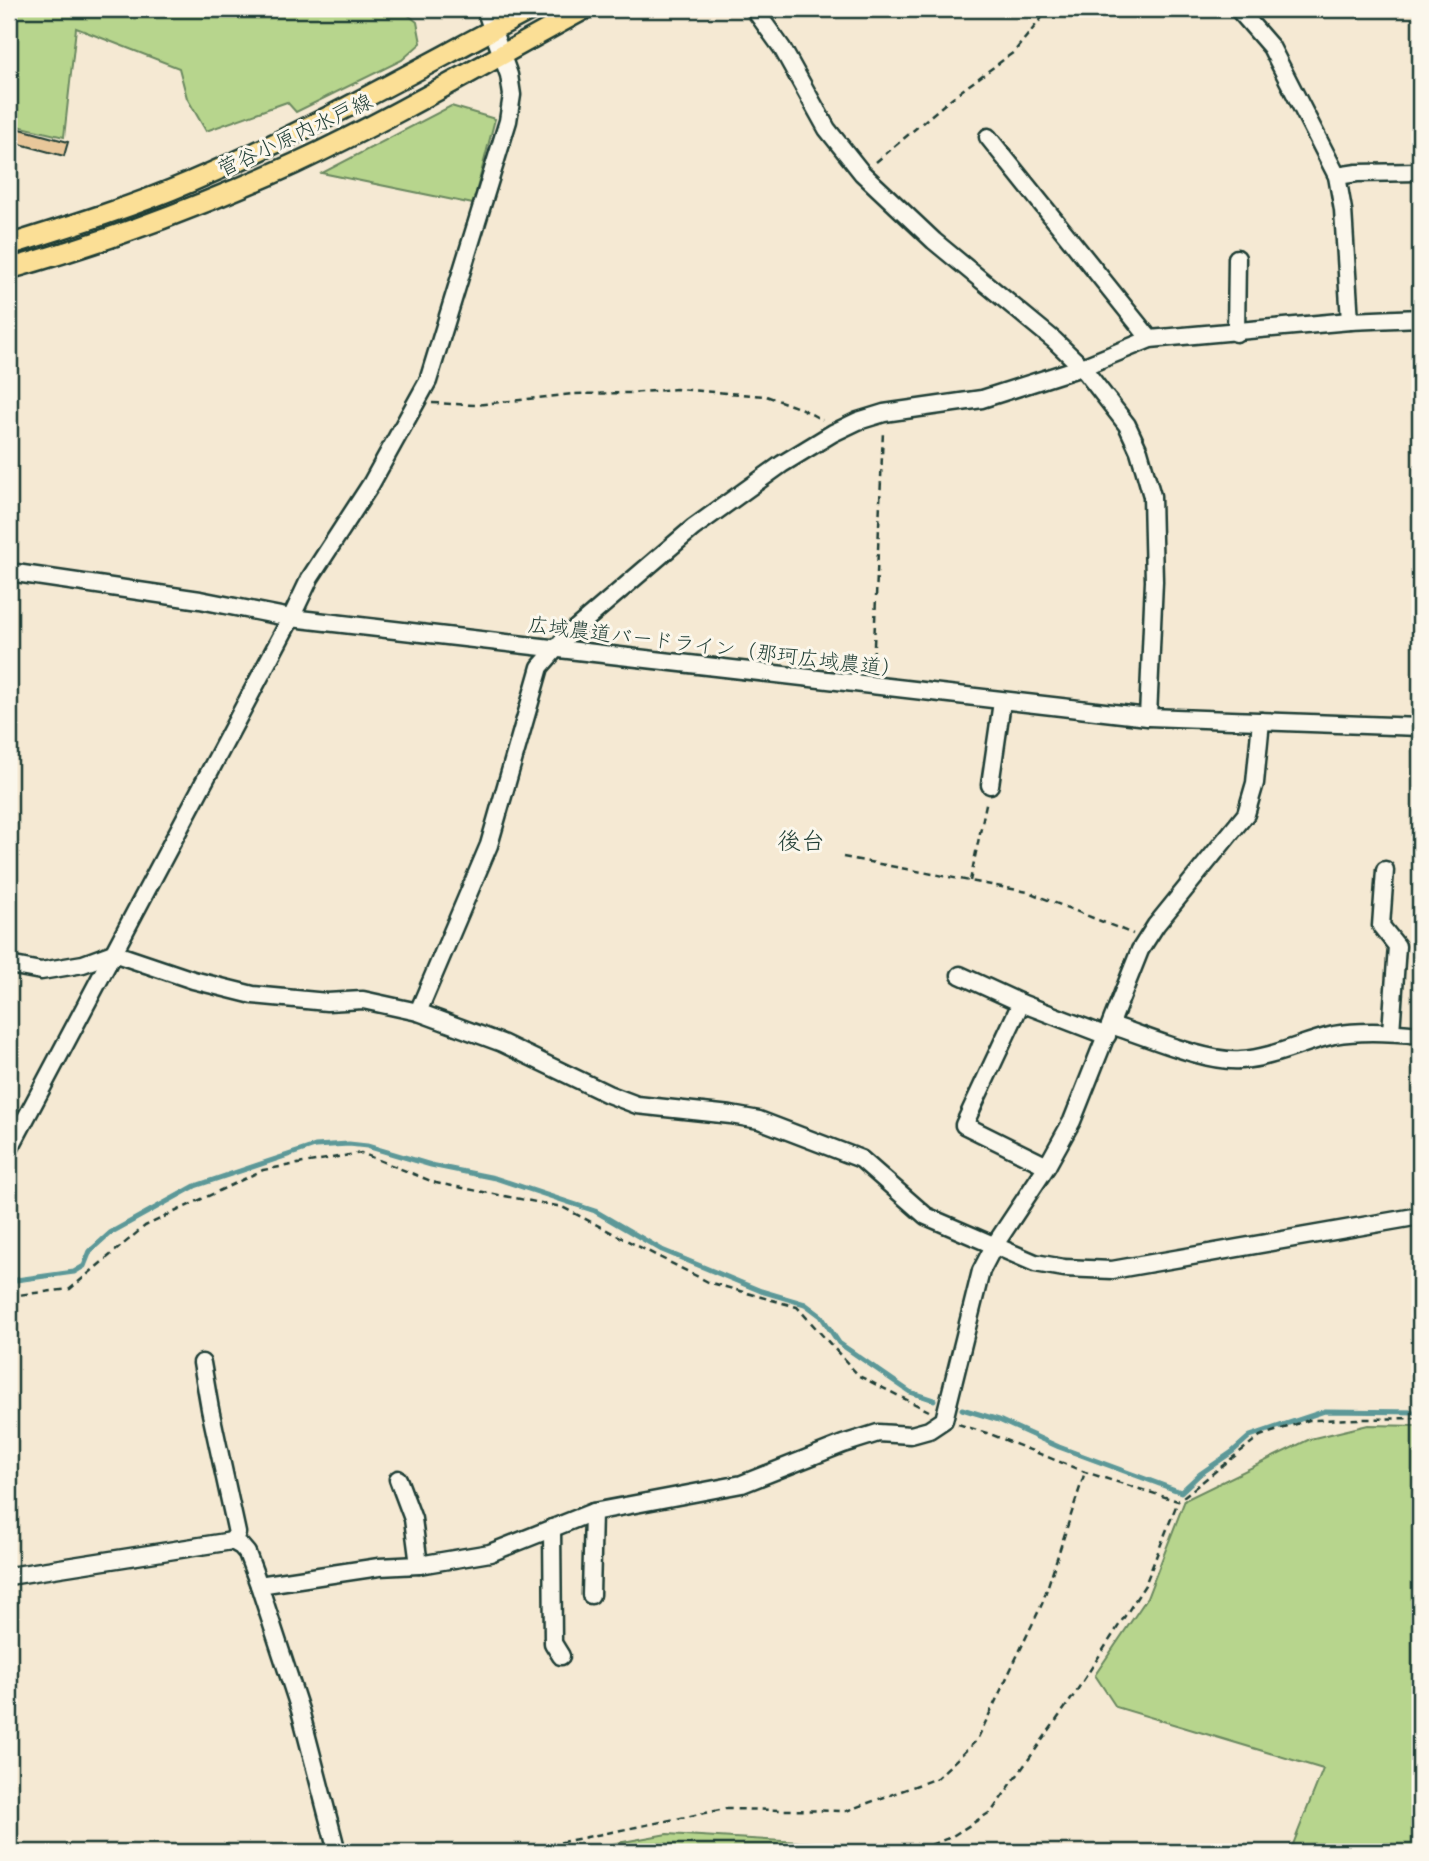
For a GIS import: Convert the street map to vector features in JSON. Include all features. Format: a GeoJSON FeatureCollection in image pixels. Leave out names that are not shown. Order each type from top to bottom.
{"type":"FeatureCollection","features":[{"type":"Feature","properties":{"kind":"main road","name":"菅谷小原内水戸線"},"geometry":{"type":"LineString","coordinates":[[9,245],[188,183],[357,103],[533,9]]}},
{"type":"Feature","properties":{"kind":"main road","name":"菅谷小原内水戸線"},"geometry":{"type":"LineString","coordinates":[[9,269],[64,253],[178,212],[293,164],[392,114],[585,9]]}},
{"type":"Feature","properties":{"kind":"street"},"geometry":{"type":"LineString","coordinates":[[9,1150],[310,578],[371,484],[428,381],[508,121],[512,95],[509,75],[485,9]]}},
{"type":"Feature","properties":{"kind":"street"},"geometry":{"type":"LineString","coordinates":[[754,9],[782,48],[827,129],[862,173],[934,241],[1083,367],[1127,425],[1139,451],[1152,496],[1154,581],[1148,717]]}},
{"type":"Feature","properties":{"kind":"street"},"geometry":{"type":"LineString","coordinates":[[1238,9],[1271,47],[1338,176],[1343,210],[1350,321]]}},
{"type":"Feature","properties":{"kind":"street"},"geometry":{"type":"LineString","coordinates":[[988,137],[1150,339]]}},
{"type":"Feature","properties":{"kind":"street"},"geometry":{"type":"LineString","coordinates":[[1338,176],[1420,172]]}},
{"type":"Feature","properties":{"kind":"street"},"geometry":{"type":"LineString","coordinates":[[1236,333],[1237,258]]}},
{"type":"Feature","properties":{"kind":"street"},"geometry":{"type":"LineString","coordinates":[[418,1012],[489,845],[540,667],[568,635],[693,528],[782,464],[858,421],[884,413],[982,399],[1083,367],[1150,339],[1350,321],[1420,318]]}},
{"type":"Feature","properties":{"kind":"street","name":"広域農道バードライン（那珂広域農道）"},"geometry":{"type":"LineString","coordinates":[[9,572],[200,600],[291,618],[1002,702],[1148,717],[1420,727]]}},
{"type":"Feature","properties":{"kind":"street"},"geometry":{"type":"LineString","coordinates":[[990,785],[1002,702]]}},
{"type":"Feature","properties":{"kind":"street"},"geometry":{"type":"LineString","coordinates":[[259,1585],[379,1567],[419,1565],[490,1553],[593,1512],[741,1484],[878,1433],[911,1435],[929,1430],[942,1418],[981,1271],[1072,1121],[1140,950],[1156,925],[1246,814],[1255,783],[1261,721]]}},
{"type":"Feature","properties":{"kind":"street"},"geometry":{"type":"LineString","coordinates":[[1385,870],[1381,926],[1397,946],[1391,1032]]}},
{"type":"Feature","properties":{"kind":"street"},"geometry":{"type":"LineString","coordinates":[[9,965],[41,971],[83,964],[114,953],[192,980],[253,995],[327,1002],[363,1000],[418,1012],[502,1044],[637,1105],[760,1120],[861,1158],[926,1216],[1035,1263],[1064,1268],[1112,1270],[1420,1216]]}},
{"type":"Feature","properties":{"kind":"street"},"geometry":{"type":"LineString","coordinates":[[960,975],[1021,1003],[1109,1031],[1205,1055],[1240,1060],[1296,1048],[1335,1035],[1391,1032],[1420,1035]]}},
{"type":"Feature","properties":{"kind":"street"},"geometry":{"type":"LineString","coordinates":[[1021,1003],[964,1125],[1047,1166]]}},
{"type":"Feature","properties":{"kind":"street"},"geometry":{"type":"LineString","coordinates":[[202,1363],[237,1532],[232,1541]]}},
{"type":"Feature","properties":{"kind":"street"},"geometry":{"type":"LineString","coordinates":[[398,1479],[413,1519],[419,1565]]}},
{"type":"Feature","properties":{"kind":"street"},"geometry":{"type":"LineString","coordinates":[[591,1595],[593,1512]]}},
{"type":"Feature","properties":{"kind":"street"},"geometry":{"type":"LineString","coordinates":[[552,1528],[553,1643],[561,1656]]}},
{"type":"Feature","properties":{"kind":"street"},"geometry":{"type":"LineString","coordinates":[[9,1576],[232,1541],[241,1546],[247,1553],[259,1585],[300,1710],[337,1852]]}},
{"type":"Feature","properties":{"kind":"path"},"geometry":{"type":"LineString","coordinates":[[862,173],[953,97],[1014,52],[1049,9]]}},
{"type":"Feature","properties":{"kind":"path"},"geometry":{"type":"LineString","coordinates":[[418,400],[436,404],[475,405],[573,394],[676,389],[766,396],[821,419],[833,433]]}},
{"type":"Feature","properties":{"kind":"path"},"geometry":{"type":"LineString","coordinates":[[873,687],[884,413]]}},
{"type":"Feature","properties":{"kind":"path"},"geometry":{"type":"LineString","coordinates":[[971,881],[990,785]]}},
{"type":"Feature","properties":{"kind":"path"},"geometry":{"type":"LineString","coordinates":[[843,857],[1028,892],[1147,939]]}},
{"type":"Feature","properties":{"kind":"path"},"geometry":{"type":"LineString","coordinates":[[9,1296],[70,1289],[145,1226],[263,1171],[361,1153],[436,1183],[562,1207],[708,1282],[797,1307],[859,1376],[942,1418],[1085,1472],[1178,1501]]}},
{"type":"Feature","properties":{"kind":"path"},"geometry":{"type":"LineString","coordinates":[[920,1849],[951,1838],[992,1811],[1072,1698],[1146,1585],[1178,1501],[1260,1436],[1309,1420],[1420,1418]]}},
{"type":"Feature","properties":{"kind":"path"},"geometry":{"type":"LineString","coordinates":[[513,1852],[725,1809],[846,1811],[937,1778],[977,1740],[1042,1604],[1085,1472]]}},
{"type":"Feature","properties":{"kind":"green space"},"geometry":{"type":"Polygon","coordinates":[[[9,9],[401,9],[417,22],[421,43],[402,60],[296,112],[287,102],[206,131],[187,98],[179,68],[76,28],[64,137],[9,124],[9,9]]]}},
{"type":"Feature","properties":{"kind":"green space"},"geometry":{"type":"Polygon","coordinates":[[[451,106],[495,119],[473,204],[322,173],[451,106]]]}},
{"type":"Feature","properties":{"kind":"green space"},"geometry":{"type":"Polygon","coordinates":[[[1368,1425],[1420,1426],[1420,1852],[1290,1852],[1323,1769],[1116,1707],[1095,1675],[1147,1598],[1185,1500],[1310,1439],[1368,1425]]]}},
{"type":"Feature","properties":{"kind":"green space"},"geometry":{"type":"Polygon","coordinates":[[[667,1834],[899,1848],[914,1852],[568,1852],[667,1834]]]}},
{"type":"Feature","properties":{"kind":"building"},"geometry":{"type":"Polygon","coordinates":[[[13,127],[68,142],[64,156],[9,141],[13,127]]]}},
{"type":"Feature","properties":{"kind":"waterway"},"geometry":{"type":"LineString","coordinates":[[9,1281],[74,1272],[84,1266],[90,1251],[110,1233],[195,1186],[315,1146],[367,1146],[431,1165],[495,1178],[595,1211],[662,1250],[761,1291],[805,1304],[821,1316],[839,1343],[910,1392],[934,1400]]}},
{"type":"Feature","properties":{"kind":"waterway"},"geometry":{"type":"LineString","coordinates":[[962,1409],[999,1420],[1059,1447],[1181,1492],[1250,1436],[1325,1411],[1420,1412]]}},
{"type":"Feature","properties":{"kind":"district","name":"後台"},"geometry":{"type":"Point","coordinates":[801,841]}}]}
